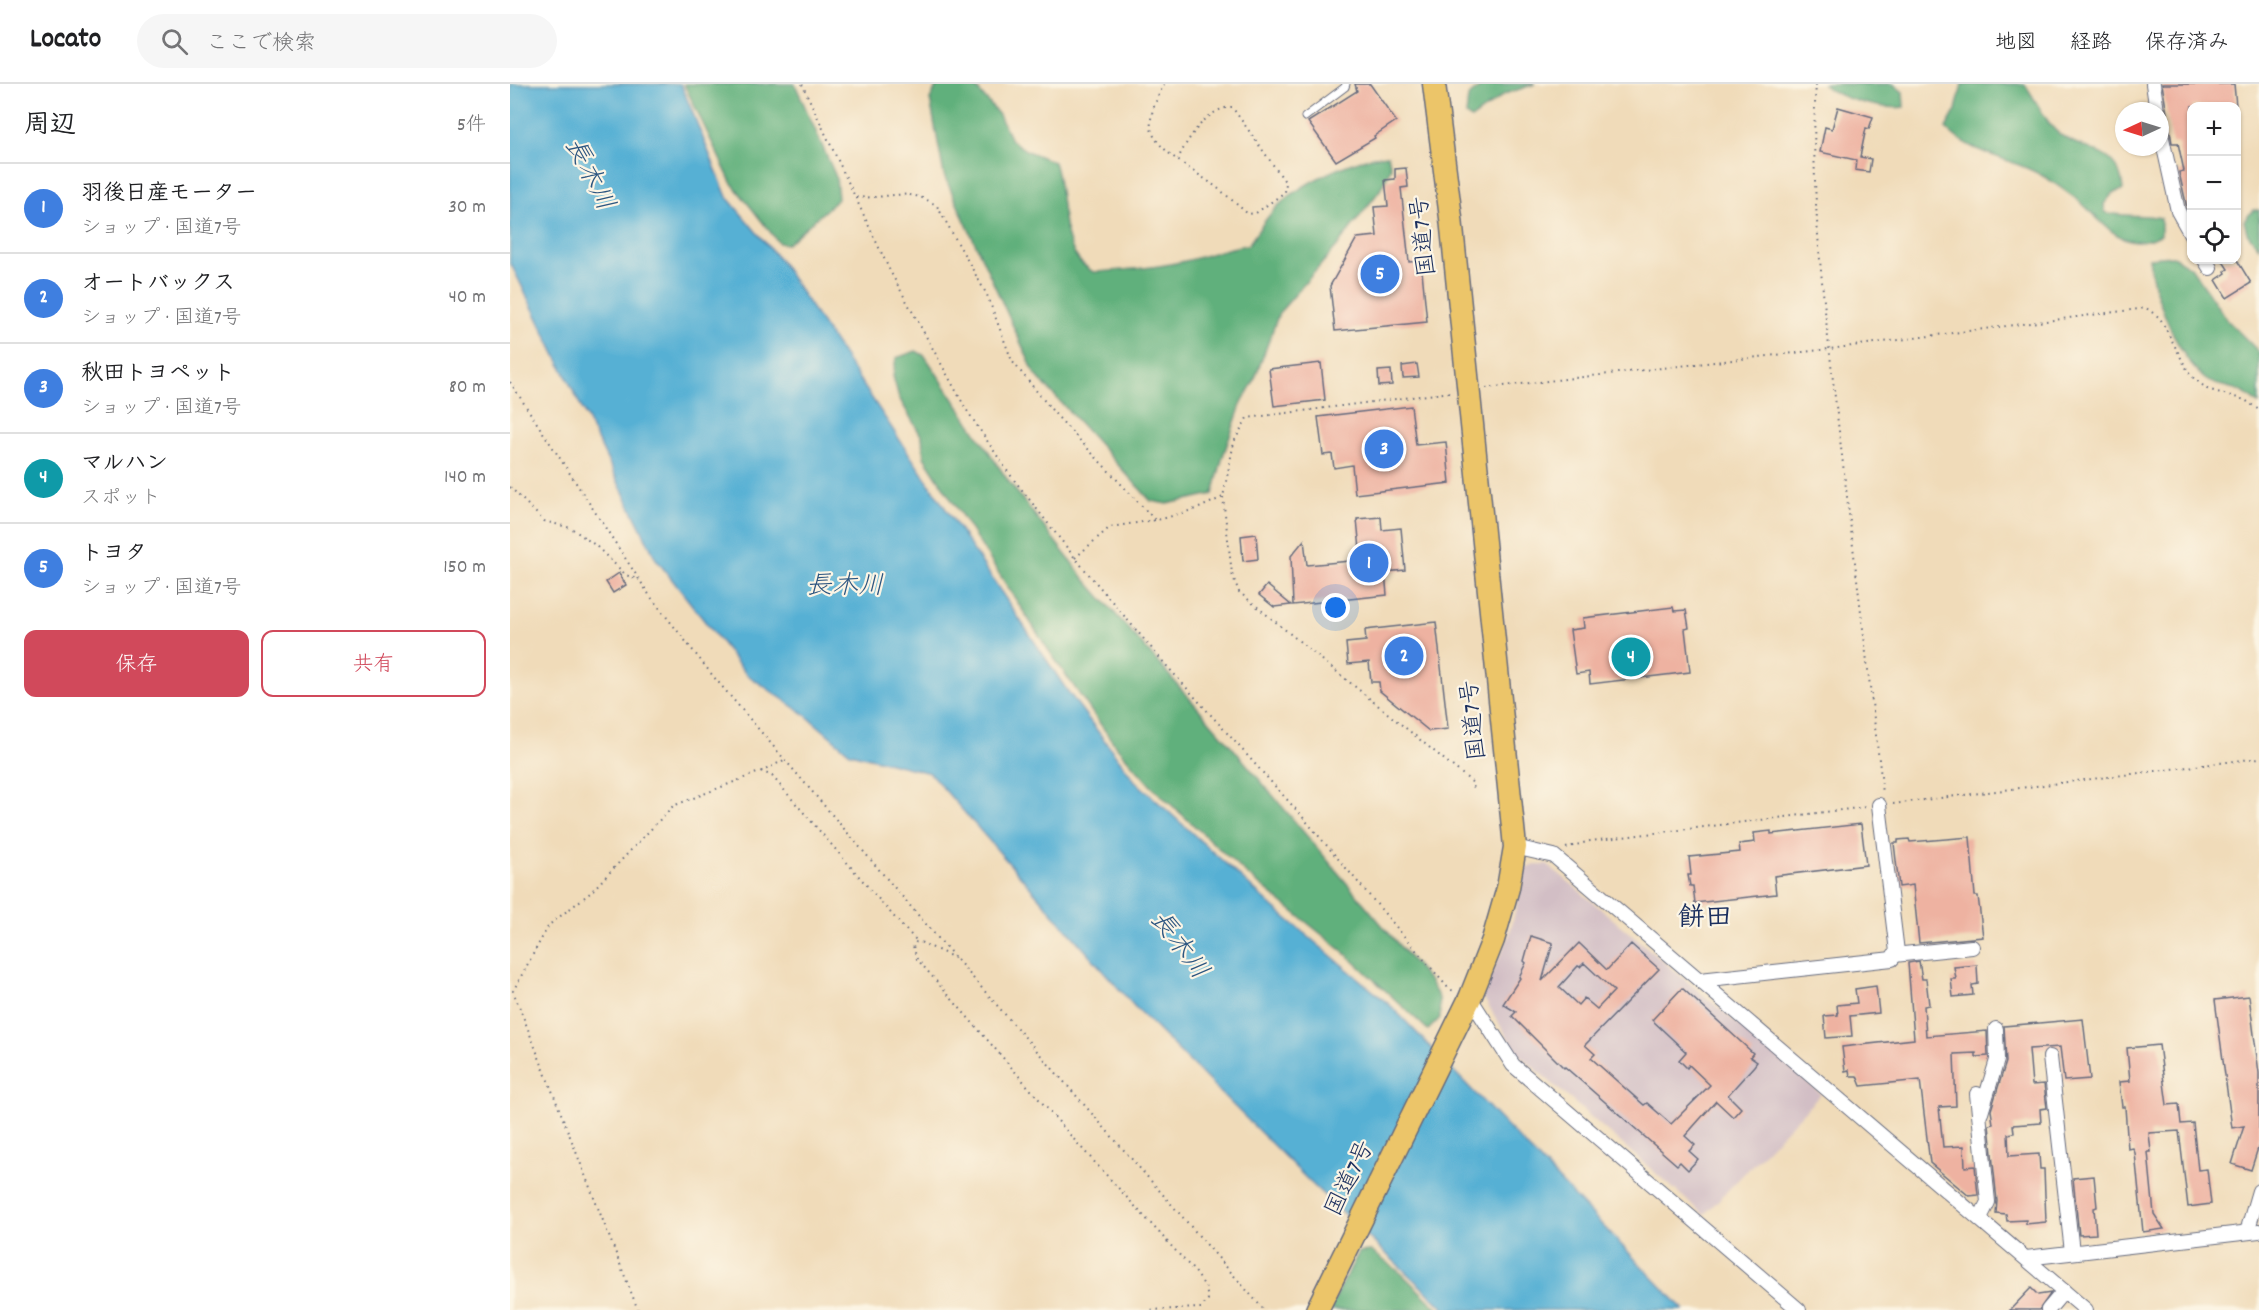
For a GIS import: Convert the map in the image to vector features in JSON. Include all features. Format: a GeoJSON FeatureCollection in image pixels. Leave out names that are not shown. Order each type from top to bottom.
{"type":"FeatureCollection","features":[{"type":"Feature","properties":{"kind":"highway","name":"国道7号"},"geometry":{"type":"LineString","coordinates":[[1317,1310],[1466,1006],[1496,930],[1508,888],[1515,847],[1451,218],[1434,84]]}},
{"type":"Feature","properties":{"kind":"street"},"geometry":{"type":"LineString","coordinates":[[2153,84],[2156,102]]}},
{"type":"Feature","properties":{"kind":"street"},"geometry":{"type":"LineString","coordinates":[[2166,156],[2178,211],[2187,227]]}},
{"type":"Feature","properties":{"kind":"street"},"geometry":{"type":"LineString","coordinates":[[1700,980],[1892,959],[1897,952],[1882,805]]}},
{"type":"Feature","properties":{"kind":"street"},"geometry":{"type":"LineString","coordinates":[[1515,847],[1554,856],[2086,1310]]}},
{"type":"Feature","properties":{"kind":"street"},"geometry":{"type":"LineString","coordinates":[[1894,956],[1972,947]]}},
{"type":"Feature","properties":{"kind":"street"},"geometry":{"type":"LineString","coordinates":[[1466,1006],[1514,1065],[1799,1310]]}},
{"type":"Feature","properties":{"kind":"street"},"geometry":{"type":"LineString","coordinates":[[1979,1118],[1997,1060],[1996,1029]]}},
{"type":"Feature","properties":{"kind":"street"},"geometry":{"type":"LineString","coordinates":[[2050,1057],[2072,1252]]}},
{"type":"Feature","properties":{"kind":"street"},"geometry":{"type":"LineString","coordinates":[[1977,1094],[1988,1202],[1980,1218]]}},
{"type":"Feature","properties":{"kind":"street"},"geometry":{"type":"LineString","coordinates":[[2026,1258],[2253,1231],[2259,1191]]}},
{"type":"Feature","properties":{"kind":"street"},"geometry":{"type":"LineString","coordinates":[[2048,1310],[2064,1291]]}},
{"type":"Feature","properties":{"kind":"lane"},"geometry":{"type":"LineString","coordinates":[[1305,117],[1346,84]]}},
{"type":"Feature","properties":{"kind":"path"},"geometry":{"type":"LineString","coordinates":[[802,84],[890,271],[966,409],[1008,472],[1075,558],[1165,664],[1300,814],[1466,1006]]}},
{"type":"Feature","properties":{"kind":"path"},"geometry":{"type":"LineString","coordinates":[[1164,84],[1153,109],[1151,126],[1154,138],[1178,159],[1215,185],[1248,214],[1256,213],[1285,192],[1286,183],[1232,107],[1224,107],[1203,122],[1178,159]]}},
{"type":"Feature","properties":{"kind":"path"},"geometry":{"type":"LineString","coordinates":[[1816,84],[1813,140],[1816,225],[1882,805]]}},
{"type":"Feature","properties":{"kind":"path"},"geometry":{"type":"LineString","coordinates":[[856,196],[867,198],[911,194],[924,197],[937,206],[987,295],[1012,361],[1056,415],[1155,520]]}},
{"type":"Feature","properties":{"kind":"path"},"geometry":{"type":"LineString","coordinates":[[1474,790],[1473,783],[1239,592],[1232,574],[1223,497],[1234,442],[1247,418],[1829,349],[2146,308],[2160,318],[2190,375],[2207,389],[2245,400],[2259,410]]}},
{"type":"Feature","properties":{"kind":"path"},"geometry":{"type":"LineString","coordinates":[[510,382],[650,596],[713,676],[1264,1310]]}},
{"type":"Feature","properties":{"kind":"path"},"geometry":{"type":"LineString","coordinates":[[510,488],[544,521],[571,528],[594,545],[626,575],[640,581]]}},
{"type":"Feature","properties":{"kind":"path"},"geometry":{"type":"LineString","coordinates":[[1075,558],[1110,527],[1155,520],[1199,508],[1223,497]]}},
{"type":"Feature","properties":{"kind":"path"},"geometry":{"type":"LineString","coordinates":[[1554,856],[1564,849],[1590,841],[2259,758]]}},
{"type":"Feature","properties":{"kind":"path"},"geometry":{"type":"LineString","coordinates":[[638,1310],[511,990],[549,924],[590,893],[674,806],[784,760]]}},
{"type":"Feature","properties":{"kind":"path"},"geometry":{"type":"LineString","coordinates":[[760,771],[772,776],[918,942],[957,959]]}},
{"type":"Feature","properties":{"kind":"path"},"geometry":{"type":"LineString","coordinates":[[918,942],[913,946],[916,959],[1070,1135],[1175,1249],[1206,1288],[1208,1300],[1201,1308],[1148,1310]]}},
{"type":"Feature","properties":{"kind":"shaded area"},"geometry":{"type":"Polygon","coordinates":[[[1534,865],[1547,865],[1558,873],[1821,1094],[1704,1215],[1517,1053],[1482,995],[1509,937],[1526,868],[1534,865]]]}},
{"type":"Feature","properties":{"kind":"green space"},"geometry":{"type":"Polygon","coordinates":[[[684,84],[795,84],[836,177],[838,199],[787,244],[779,243],[731,182],[684,84]]]}},
{"type":"Feature","properties":{"kind":"green space"},"geometry":{"type":"Polygon","coordinates":[[[938,84],[973,84],[999,115],[1011,140],[1027,151],[1054,162],[1068,238],[1079,261],[1093,272],[1162,265],[1248,245],[1273,211],[1296,191],[1342,167],[1388,155],[1391,168],[1380,190],[1338,245],[1279,313],[1254,381],[1242,402],[1223,456],[1213,494],[1167,504],[1151,501],[1035,374],[944,175],[930,99],[938,84]]]}},
{"type":"Feature","properties":{"kind":"green space"},"geometry":{"type":"Polygon","coordinates":[[[1484,84],[1535,84],[1505,94],[1471,119],[1466,115],[1468,97],[1484,84]]]}},
{"type":"Feature","properties":{"kind":"green space"},"geometry":{"type":"Polygon","coordinates":[[[1823,84],[1893,84],[1903,92],[1904,107],[1885,107],[1850,99],[1823,84]]]}},
{"type":"Feature","properties":{"kind":"green space"},"geometry":{"type":"Polygon","coordinates":[[[1962,84],[2022,84],[2026,86],[2054,129],[2075,143],[2106,157],[2114,164],[2120,175],[2123,190],[2113,193],[2104,204],[2105,212],[2161,218],[2161,235],[2142,241],[2123,238],[2109,229],[2079,201],[2046,178],[1979,150],[1956,137],[1946,128],[1956,110],[1962,84]]]}},
{"type":"Feature","properties":{"kind":"green space"},"geometry":{"type":"Polygon","coordinates":[[[2253,210],[2259,210],[2259,247],[2247,233],[2244,221],[2253,210]]]}},
{"type":"Feature","properties":{"kind":"green space"},"geometry":{"type":"Polygon","coordinates":[[[2173,256],[2191,267],[2227,320],[2259,352],[2259,404],[2240,391],[2205,379],[2195,369],[2176,340],[2161,306],[2149,258],[2173,256]]]}},
{"type":"Feature","properties":{"kind":"green space"},"geometry":{"type":"Polygon","coordinates":[[[916,351],[925,356],[1009,482],[1083,577],[1227,741],[1430,982],[1439,998],[1440,1018],[1428,1030],[1345,953],[1250,877],[1152,787],[1115,745],[1047,648],[924,457],[922,437],[899,398],[893,376],[896,358],[916,351]]]}},
{"type":"Feature","properties":{"kind":"green space"},"geometry":{"type":"Polygon","coordinates":[[[1371,1251],[1401,1273],[1439,1310],[1329,1310],[1359,1252],[1371,1251]]]}},
{"type":"Feature","properties":{"kind":"water","name":"長木川"},"geometry":{"type":"Polygon","coordinates":[[[510,84],[681,84],[727,197],[779,259],[1066,689],[1135,781],[1273,907],[1391,1006],[1684,1310],[1446,1310],[1310,1182],[1135,1007],[930,773],[850,753],[803,713],[746,674],[656,559],[510,262],[510,84]]]}},
{"type":"Feature","properties":{"kind":"building"},"geometry":{"type":"Polygon","coordinates":[[[1355,84],[1370,84],[1396,121],[1374,136],[1375,138],[1336,161],[1308,122],[1357,91],[1355,84]]]}},
{"type":"Feature","properties":{"kind":"building"},"geometry":{"type":"Polygon","coordinates":[[[2162,84],[2234,84],[2236,102],[2187,102],[2187,208],[2179,172],[2184,171],[2178,143],[2172,143],[2169,102],[2165,102],[2162,84]]]}},
{"type":"Feature","properties":{"kind":"building"},"geometry":{"type":"Polygon","coordinates":[[[1838,107],[1873,117],[1869,129],[1866,128],[1860,157],[1871,159],[1869,172],[1855,170],[1856,160],[1820,152],[1825,127],[1832,129],[1838,107]]]}},
{"type":"Feature","properties":{"kind":"building"},"geometry":{"type":"Polygon","coordinates":[[[1406,168],[1408,187],[1401,188],[1409,262],[1421,261],[1427,322],[1335,331],[1330,286],[1357,238],[1377,236],[1374,207],[1388,206],[1385,180],[1395,179],[1395,169],[1406,168]]]}},
{"type":"Feature","properties":{"kind":"building"},"geometry":{"type":"Polygon","coordinates":[[[2225,264],[2239,264],[2251,283],[2227,298],[2216,280],[2228,269],[2225,264]]]}},
{"type":"Feature","properties":{"kind":"building"},"geometry":{"type":"Polygon","coordinates":[[[1321,363],[1325,400],[1274,406],[1269,369],[1321,363]]]}},
{"type":"Feature","properties":{"kind":"building"},"geometry":{"type":"Polygon","coordinates":[[[1417,364],[1419,377],[1403,378],[1402,366],[1417,364]]]}},
{"type":"Feature","properties":{"kind":"building"},"geometry":{"type":"Polygon","coordinates":[[[1391,370],[1392,385],[1379,386],[1378,371],[1391,370]]]}},
{"type":"Feature","properties":{"kind":"building"},"geometry":{"type":"Polygon","coordinates":[[[1411,406],[1416,445],[1446,442],[1450,483],[1355,494],[1352,465],[1334,468],[1332,454],[1323,455],[1318,417],[1411,406]]]}},
{"type":"Feature","properties":{"kind":"building"},"geometry":{"type":"Polygon","coordinates":[[[1381,517],[1382,530],[1401,528],[1405,570],[1385,572],[1387,595],[1293,605],[1291,556],[1304,540],[1307,565],[1361,560],[1357,519],[1381,517]]]}},
{"type":"Feature","properties":{"kind":"building"},"geometry":{"type":"Polygon","coordinates":[[[1256,534],[1258,559],[1243,561],[1241,536],[1256,534]]]}},
{"type":"Feature","properties":{"kind":"building"},"geometry":{"type":"Polygon","coordinates":[[[619,573],[626,585],[613,593],[606,582],[619,573]]]}},
{"type":"Feature","properties":{"kind":"building"},"geometry":{"type":"Polygon","coordinates":[[[1267,585],[1291,605],[1274,607],[1259,595],[1267,585]]]}},
{"type":"Feature","properties":{"kind":"building"},"geometry":{"type":"Polygon","coordinates":[[[1673,607],[1674,611],[1686,610],[1689,628],[1685,629],[1690,672],[1590,684],[1589,672],[1576,674],[1570,630],[1584,628],[1583,618],[1673,607]]]}},
{"type":"Feature","properties":{"kind":"building"},"geometry":{"type":"Polygon","coordinates":[[[1436,622],[1448,729],[1429,731],[1380,691],[1379,682],[1371,682],[1369,662],[1348,664],[1346,643],[1366,641],[1365,630],[1436,622]]]}},
{"type":"Feature","properties":{"kind":"building"},"geometry":{"type":"Polygon","coordinates":[[[1861,824],[1866,865],[1774,876],[1776,894],[1695,903],[1693,886],[1690,886],[1688,875],[1691,875],[1689,857],[1740,852],[1739,844],[1755,842],[1754,833],[1771,831],[1771,834],[1861,824]]]}},
{"type":"Feature","properties":{"kind":"building"},"geometry":{"type":"Polygon","coordinates":[[[1970,837],[1975,896],[1978,896],[1983,937],[1919,943],[1913,885],[1899,887],[1894,843],[1898,843],[1898,840],[1909,839],[1910,842],[1970,837]]]}},
{"type":"Feature","properties":{"kind":"building"},"geometry":{"type":"Polygon","coordinates":[[[1531,936],[1553,943],[1542,981],[1579,943],[1607,970],[1631,944],[1659,969],[1585,1045],[1595,1054],[1591,1058],[1644,1105],[1647,1103],[1671,1124],[1710,1085],[1689,1065],[1687,1068],[1679,1060],[1686,1052],[1652,1020],[1682,988],[1753,1053],[1750,1057],[1757,1062],[1728,1095],[1741,1108],[1733,1117],[1716,1101],[1685,1136],[1695,1145],[1689,1151],[1698,1159],[1688,1170],[1680,1162],[1677,1165],[1564,1068],[1512,1016],[1516,1012],[1503,1004],[1520,978],[1526,963],[1524,961],[1531,936]],[[1584,963],[1578,966],[1559,987],[1578,1005],[1584,998],[1597,1009],[1614,991],[1584,963]]]}},
{"type":"Feature","properties":{"kind":"building"},"geometry":{"type":"Polygon","coordinates":[[[1919,961],[1922,979],[1926,979],[1929,1005],[1924,1006],[1926,1036],[1987,1031],[1988,1056],[1976,1057],[1976,1053],[1954,1054],[1956,1106],[1939,1107],[1943,1147],[1964,1146],[1965,1167],[1975,1166],[1978,1195],[1969,1196],[1930,1163],[1920,1080],[1861,1086],[1857,1076],[1850,1076],[1849,1070],[1845,1071],[1842,1047],[1914,1039],[1908,963],[1919,961]]]}},
{"type":"Feature","properties":{"kind":"building"},"geometry":{"type":"Polygon","coordinates":[[[1977,965],[1978,984],[1972,985],[1973,995],[1953,997],[1951,979],[1956,979],[1954,967],[1977,965]]]}},
{"type":"Feature","properties":{"kind":"building"},"geometry":{"type":"Polygon","coordinates":[[[1876,986],[1879,1013],[1850,1016],[1852,1036],[1826,1038],[1824,1016],[1838,1015],[1837,1005],[1857,1003],[1855,989],[1876,986]]]}},
{"type":"Feature","properties":{"kind":"building"},"geometry":{"type":"Polygon","coordinates":[[[2249,996],[2259,1073],[2259,1145],[2251,1170],[2232,1164],[2244,1126],[2232,1128],[2215,1000],[2249,996]]]}},
{"type":"Feature","properties":{"kind":"building"},"geometry":{"type":"Polygon","coordinates":[[[2083,1019],[2090,1079],[2064,1081],[2060,1047],[2029,1049],[2032,1085],[2044,1084],[2047,1108],[2040,1109],[2041,1123],[2013,1125],[2014,1133],[2008,1134],[2009,1156],[2039,1154],[2040,1169],[2044,1169],[2046,1222],[2026,1224],[2026,1220],[2007,1221],[2006,1214],[1996,1213],[1997,1201],[1989,1125],[1993,1124],[1991,1110],[2006,1062],[2004,1026],[2083,1019]]]}},
{"type":"Feature","properties":{"kind":"building"},"geometry":{"type":"Polygon","coordinates":[[[2159,1045],[2167,1105],[2179,1104],[2181,1124],[2193,1123],[2198,1170],[2207,1169],[2211,1204],[2188,1207],[2179,1131],[2149,1133],[2151,1152],[2148,1152],[2154,1214],[2164,1229],[2143,1232],[2135,1153],[2133,1148],[2128,1149],[2125,1107],[2122,1107],[2119,1082],[2130,1081],[2127,1048],[2159,1045]]]}},
{"type":"Feature","properties":{"kind":"building"},"geometry":{"type":"Polygon","coordinates":[[[2094,1176],[2097,1207],[2094,1208],[2096,1234],[2079,1235],[2073,1178],[2094,1176]]]}},
{"type":"Feature","properties":{"kind":"building"},"geometry":{"type":"Polygon","coordinates":[[[2031,1288],[2038,1295],[2051,1293],[2039,1310],[2010,1310],[2031,1288]]]}},
{"type":"Feature","properties":{"kind":"place","name":"トヨタ"},"geometry":{"type":"Point","coordinates":[1380,274]}},
{"type":"Feature","properties":{"kind":"place","name":"秋田トヨペット"},"geometry":{"type":"Point","coordinates":[1384,449]}},
{"type":"Feature","properties":{"kind":"place","name":"羽後日産モーター"},"geometry":{"type":"Point","coordinates":[1369,563]}},
{"type":"Feature","properties":{"kind":"place","name":"オートバックス"},"geometry":{"type":"Point","coordinates":[1404,656]}},
{"type":"Feature","properties":{"kind":"place","name":"マルハン"},"geometry":{"type":"Point","coordinates":[1631,657]}},
{"type":"Feature","properties":{"kind":"district","name":"餅田"},"geometry":{"type":"Point","coordinates":[1705,919]}}]}
